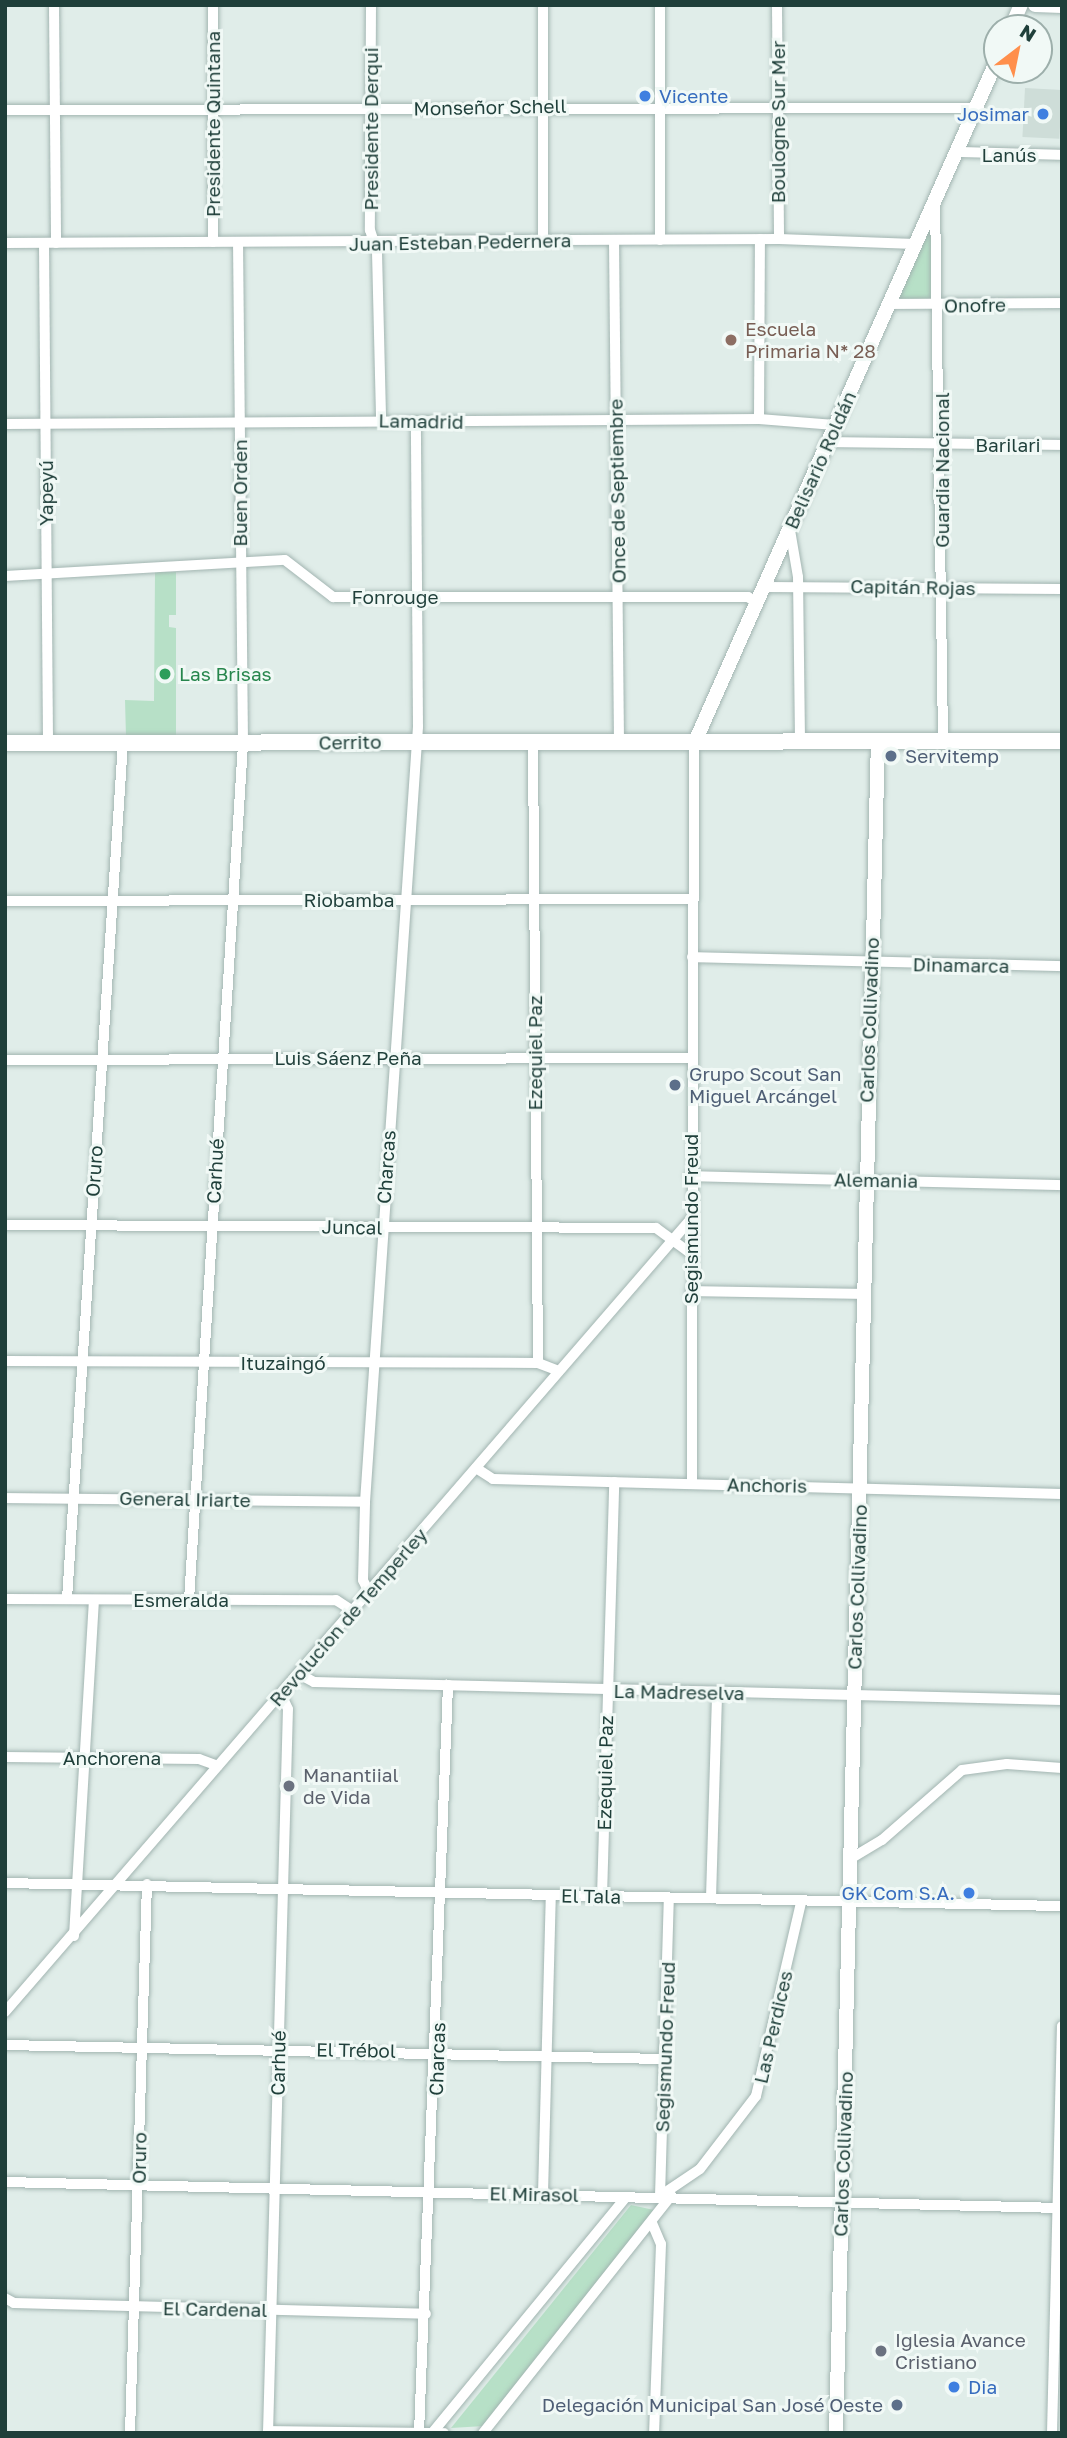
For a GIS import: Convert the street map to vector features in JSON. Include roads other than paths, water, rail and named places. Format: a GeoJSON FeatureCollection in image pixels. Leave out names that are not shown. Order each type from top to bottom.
{"type":"FeatureCollection","features":[{"type":"Feature","properties":{"kind":"main road","name":"Cerrito"},"geometry":{"type":"LineString","coordinates":[[5,743],[417,741],[694,744],[1062,741]]}},
{"type":"Feature","properties":{"kind":"street","name":"Yapeyú"},"geometry":{"type":"LineString","coordinates":[[48,743],[45,423],[55,110],[54,5]]}},
{"type":"Feature","properties":{"kind":"street","name":"Presidente Quintana"},"geometry":{"type":"LineString","coordinates":[[213,5],[213,242]]}},
{"type":"Feature","properties":{"kind":"street","name":"Presidente Derqui"},"geometry":{"type":"LineString","coordinates":[[371,5],[381,420]]}},
{"type":"Feature","properties":{"kind":"street"},"geometry":{"type":"LineString","coordinates":[[543,5],[543,240]]}},
{"type":"Feature","properties":{"kind":"street"},"geometry":{"type":"LineString","coordinates":[[660,5],[660,240]]}},
{"type":"Feature","properties":{"kind":"street","name":"Boulogne Sur Mer"},"geometry":{"type":"LineString","coordinates":[[777,5],[779,239]]}},
{"type":"Feature","properties":{"kind":"street"},"geometry":{"type":"LineString","coordinates":[[1035,5],[1062,6]]}},
{"type":"Feature","properties":{"kind":"street","name":"Belisario Roldán"},"geometry":{"type":"LineString","coordinates":[[694,744],[986,84]]}},
{"type":"Feature","properties":{"kind":"street","name":"Monseñor Schell"},"geometry":{"type":"LineString","coordinates":[[5,110],[778,105],[975,108]]}},
{"type":"Feature","properties":{"kind":"street","name":"Lanús"},"geometry":{"type":"LineString","coordinates":[[957,152],[1062,155]]}},
{"type":"Feature","properties":{"kind":"street","name":"Guardia Nacional"},"geometry":{"type":"LineString","coordinates":[[936,200],[942,306],[943,741]]}},
{"type":"Feature","properties":{"kind":"street"},"geometry":{"type":"LineString","coordinates":[[759,419],[760,239]]}},
{"type":"Feature","properties":{"kind":"street","name":"Juan Esteban Pedernera"},"geometry":{"type":"LineString","coordinates":[[5,243],[375,244],[779,239],[915,244]]}},
{"type":"Feature","properties":{"kind":"street","name":"Once de Septiembre"},"geometry":{"type":"LineString","coordinates":[[614,240],[619,742]]}},
{"type":"Feature","properties":{"kind":"street","name":"Buen Orden"},"geometry":{"type":"LineString","coordinates":[[238,242],[243,743]]}},
{"type":"Feature","properties":{"kind":"street","name":"Onofre"},"geometry":{"type":"LineString","coordinates":[[889,304],[942,306],[1062,303]]}},
{"type":"Feature","properties":{"kind":"street","name":"Lamadrid"},"geometry":{"type":"LineString","coordinates":[[5,424],[759,419],[835,425]]}},
{"type":"Feature","properties":{"kind":"street"},"geometry":{"type":"LineString","coordinates":[[416,422],[417,741]]}},
{"type":"Feature","properties":{"kind":"street","name":"Barilari"},"geometry":{"type":"LineString","coordinates":[[828,442],[1062,445]]}},
{"type":"Feature","properties":{"kind":"street"},"geometry":{"type":"LineString","coordinates":[[790,530],[799,585],[800,742]]}},
{"type":"Feature","properties":{"kind":"street","name":"Fonrouge"},"geometry":{"type":"LineString","coordinates":[[5,576],[293,561],[333,597],[748,597],[757,603]]}},
{"type":"Feature","properties":{"kind":"street","name":"Capitán Rojas"},"geometry":{"type":"LineString","coordinates":[[765,587],[799,585],[1062,589]]}},
{"type":"Feature","properties":{"kind":"street","name":"Charcas"},"geometry":{"type":"LineString","coordinates":[[369,1592],[363,1580],[365,1502],[393,1057],[417,741]]}},
{"type":"Feature","properties":{"kind":"street","name":"Ezequiel Paz"},"geometry":{"type":"LineString","coordinates":[[533,742],[538,1363]]}},
{"type":"Feature","properties":{"kind":"street","name":"Carlos Collivadino"},"geometry":{"type":"LineString","coordinates":[[836,2433],[865,1180],[878,742]]}},
{"type":"Feature","properties":{"kind":"street","name":"Oruro"},"geometry":{"type":"LineString","coordinates":[[67,1599],[123,743]]}},
{"type":"Feature","properties":{"kind":"street","name":"Carhué"},"geometry":{"type":"LineString","coordinates":[[189,1600],[243,743]]}},
{"type":"Feature","properties":{"kind":"street","name":"Segismundo Freud"},"geometry":{"type":"LineString","coordinates":[[692,1484],[690,1176],[694,744]]}},
{"type":"Feature","properties":{"kind":"street","name":"Riobamba"},"geometry":{"type":"LineString","coordinates":[[5,901],[534,898],[692,900]]}},
{"type":"Feature","properties":{"kind":"street","name":"Dinamarca"},"geometry":{"type":"LineString","coordinates":[[692,957],[871,964],[1062,966]]}},
{"type":"Feature","properties":{"kind":"street","name":"Luis Sáenz Peña"},"geometry":{"type":"LineString","coordinates":[[5,1060],[691,1058]]}},
{"type":"Feature","properties":{"kind":"street","name":"Alemania"},"geometry":{"type":"LineString","coordinates":[[690,1176],[1062,1185]]}},
{"type":"Feature","properties":{"kind":"street","name":"Revolucion de Temperley"},"geometry":{"type":"LineString","coordinates":[[5,2012],[74,1936],[690,1220]]}},
{"type":"Feature","properties":{"kind":"street","name":"Juncal"},"geometry":{"type":"LineString","coordinates":[[5,1225],[656,1228],[674,1238],[690,1253]]}},
{"type":"Feature","properties":{"kind":"street"},"geometry":{"type":"LineString","coordinates":[[691,1291],[863,1294]]}},
{"type":"Feature","properties":{"kind":"street","name":"Ituzaingó"},"geometry":{"type":"LineString","coordinates":[[5,1361],[202,1364],[538,1363],[559,1371]]}},
{"type":"Feature","properties":{"kind":"street","name":"Anchoris"},"geometry":{"type":"LineString","coordinates":[[477,1468],[493,1479],[859,1486],[1062,1494]]}},
{"type":"Feature","properties":{"kind":"street","name":"Ezequiel Paz"},"geometry":{"type":"LineString","coordinates":[[602,1896],[614,1482]]}},
{"type":"Feature","properties":{"kind":"street","name":"General Iriarte"},"geometry":{"type":"LineString","coordinates":[[5,1498],[365,1502]]}},
{"type":"Feature","properties":{"kind":"street","name":"Esmeralda"},"geometry":{"type":"LineString","coordinates":[[5,1599],[336,1600],[353,1611]]}},
{"type":"Feature","properties":{"kind":"street"},"geometry":{"type":"LineString","coordinates":[[74,1936],[94,1601]]}},
{"type":"Feature","properties":{"kind":"street","name":"La Madreselva"},"geometry":{"type":"LineString","coordinates":[[299,1674],[314,1682],[1062,1700]]}},
{"type":"Feature","properties":{"kind":"street","name":"Charcas"},"geometry":{"type":"LineString","coordinates":[[419,2433],[433,2192],[448,1685]]}},
{"type":"Feature","properties":{"kind":"street"},"geometry":{"type":"LineString","coordinates":[[711,1898],[717,1692]]}},
{"type":"Feature","properties":{"kind":"street","name":"Carhué"},"geometry":{"type":"LineString","coordinates":[[268,2432],[288,1709],[281,1694]]}},
{"type":"Feature","properties":{"kind":"street","name":"Anchorena"},"geometry":{"type":"LineString","coordinates":[[5,1757],[199,1759],[218,1766]]}},
{"type":"Feature","properties":{"kind":"street"},"geometry":{"type":"LineString","coordinates":[[850,1859],[881,1840],[962,1770],[1007,1764],[1062,1768]]}},
{"type":"Feature","properties":{"kind":"street","name":"El Tala"},"geometry":{"type":"LineString","coordinates":[[5,1882],[282,1886],[551,1896],[1062,1906]]}},
{"type":"Feature","properties":{"kind":"street","name":"Oruro"},"geometry":{"type":"LineString","coordinates":[[131,2433],[147,1884]]}},
{"type":"Feature","properties":{"kind":"street"},"geometry":{"type":"LineString","coordinates":[[543,2194],[551,1896]]}},
{"type":"Feature","properties":{"kind":"street","name":"Segismundo Freud"},"geometry":{"type":"LineString","coordinates":[[666,2196],[664,2059],[669,1898]]}},
{"type":"Feature","properties":{"kind":"street","name":"Las Perdices"},"geometry":{"type":"LineString","coordinates":[[483,2433],[652,2223],[666,2196],[700,2169],[756,2096],[801,1902]]}},
{"type":"Feature","properties":{"kind":"street"},"geometry":{"type":"LineString","coordinates":[[1052,2433],[1062,2026]]}},
{"type":"Feature","properties":{"kind":"street","name":"El Trébol"},"geometry":{"type":"LineString","coordinates":[[5,2045],[142,2044],[664,2059]]}},
{"type":"Feature","properties":{"kind":"street","name":"El Mirasol"},"geometry":{"type":"LineString","coordinates":[[5,2182],[666,2196],[1059,2208]]}},
{"type":"Feature","properties":{"kind":"street"},"geometry":{"type":"LineString","coordinates":[[433,2432],[626,2197]]}},
{"type":"Feature","properties":{"kind":"street"},"geometry":{"type":"LineString","coordinates":[[652,2223],[660,2244],[654,2433]]}},
{"type":"Feature","properties":{"kind":"street","name":"El Cardenal"},"geometry":{"type":"LineString","coordinates":[[5,2298],[136,2307],[426,2314]]}},
{"type":"Feature","properties":{"kind":"street"},"geometry":{"type":"LineString","coordinates":[[268,2432],[444,2433]]}},
{"type":"Feature","properties":{"kind":"place","name":"Vicente"},"geometry":{"type":"Point","coordinates":[645,96]}},
{"type":"Feature","properties":{"kind":"place","name":"Josimar"},"geometry":{"type":"Point","coordinates":[1043,114]}},
{"type":"Feature","properties":{"kind":"place","name":"Escuela Primaria N* 28"},"geometry":{"type":"Point","coordinates":[731,340]}},
{"type":"Feature","properties":{"kind":"place","name":"Las Brisas"},"geometry":{"type":"Point","coordinates":[165,674]}},
{"type":"Feature","properties":{"kind":"place","name":"Servitemp"},"geometry":{"type":"Point","coordinates":[891,756]}},
{"type":"Feature","properties":{"kind":"place","name":"Grupo Scout San Miguel Arcángel"},"geometry":{"type":"Point","coordinates":[675,1085]}},
{"type":"Feature","properties":{"kind":"place","name":"Manantiial de Vida"},"geometry":{"type":"Point","coordinates":[289,1786]}},
{"type":"Feature","properties":{"kind":"place","name":"GK Com S.A."},"geometry":{"type":"Point","coordinates":[969,1893]}},
{"type":"Feature","properties":{"kind":"place","name":"Iglesia Avance Cristiano"},"geometry":{"type":"Point","coordinates":[881,2351]}},
{"type":"Feature","properties":{"kind":"place","name":"Dia"},"geometry":{"type":"Point","coordinates":[954,2387]}},
{"type":"Feature","properties":{"kind":"place","name":"Delegación Municipal San José Oeste"},"geometry":{"type":"Point","coordinates":[897,2405]}}]}
